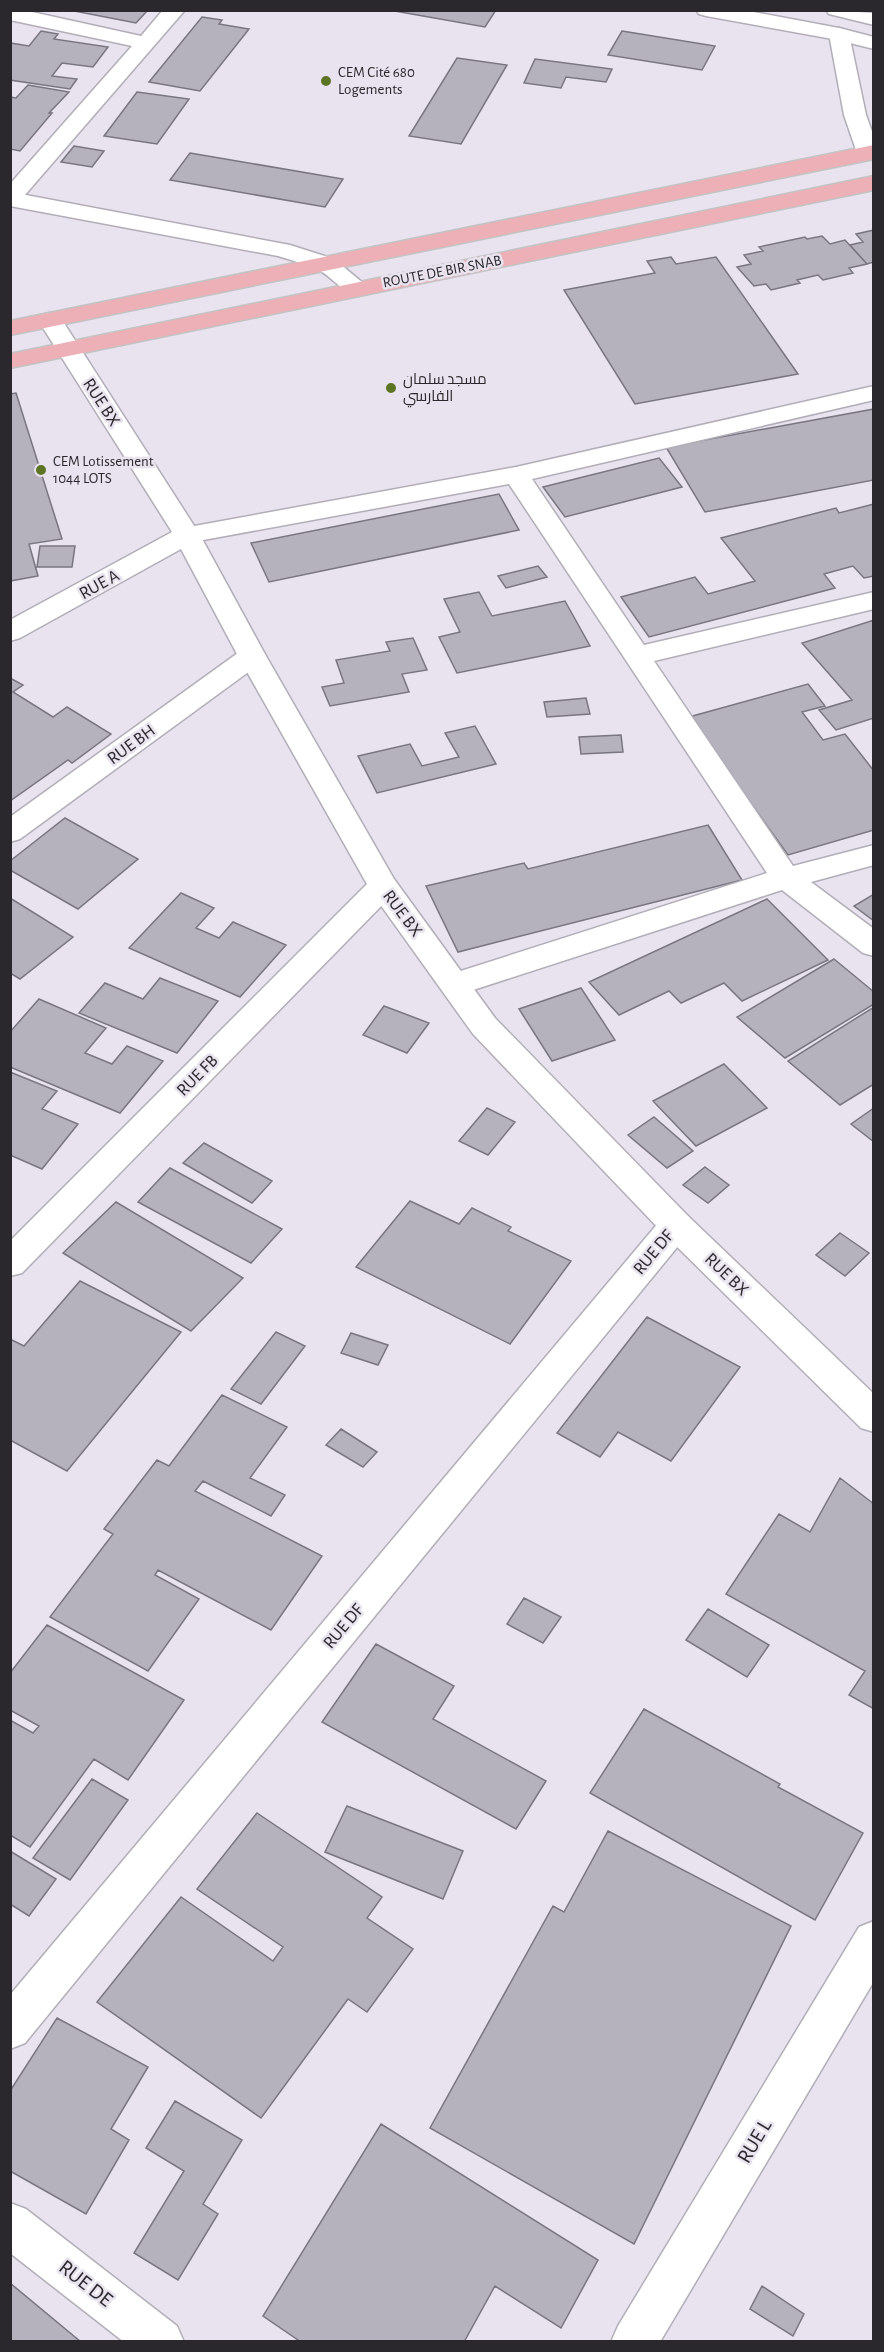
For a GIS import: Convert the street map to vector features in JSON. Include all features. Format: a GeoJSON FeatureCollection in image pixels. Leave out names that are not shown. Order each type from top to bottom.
{"type":"FeatureCollection","features":[{"type":"Feature","properties":{"kind":"main road","name":"ROUTE DE BIR SNAB"},"geometry":{"type":"LineString","coordinates":[[10,328],[872,155]]}},
{"type":"Feature","properties":{"kind":"main road","name":"ROUTE DE BIR SNAB"},"geometry":{"type":"LineString","coordinates":[[10,361],[873,183]]}},
{"type":"Feature","properties":{"kind":"main road"},"geometry":{"type":"LineString","coordinates":[[674,194],[694,220]]}},
{"type":"Feature","properties":{"kind":"street"},"geometry":{"type":"LineString","coordinates":[[10,199],[175,10]]}},
{"type":"Feature","properties":{"kind":"street"},"geometry":{"type":"LineString","coordinates":[[706,10],[839,34],[873,44]]}},
{"type":"Feature","properties":{"kind":"street"},"geometry":{"type":"LineString","coordinates":[[836,10],[873,19]]}},
{"type":"Feature","properties":{"kind":"street"},"geometry":{"type":"LineString","coordinates":[[10,14],[146,43]]}},
{"type":"Feature","properties":{"kind":"street"},"geometry":{"type":"LineString","coordinates":[[839,34],[855,115],[872,155]]}},
{"type":"Feature","properties":{"kind":"street"},"geometry":{"type":"LineString","coordinates":[[10,199],[282,250],[326,264],[357,288]]}},
{"type":"Feature","properties":{"kind":"street","name":"RUE BX"},"geometry":{"type":"LineString","coordinates":[[50,320],[187,535],[252,656],[383,886],[456,984],[484,1026],[676,1225],[873,1417]]}},
{"type":"Feature","properties":{"kind":"street","name":"RUE A"},"geometry":{"type":"LineString","coordinates":[[10,632],[187,535],[516,475],[873,393]]}},
{"type":"Feature","properties":{"kind":"street"},"geometry":{"type":"LineString","coordinates":[[516,475],[786,878],[873,945]]}},
{"type":"Feature","properties":{"kind":"street"},"geometry":{"type":"LineString","coordinates":[[637,656],[873,600]]}},
{"type":"Feature","properties":{"kind":"street","name":"RUE BH"},"geometry":{"type":"LineString","coordinates":[[10,832],[252,656]]}},
{"type":"Feature","properties":{"kind":"street"},"geometry":{"type":"LineString","coordinates":[[456,984],[786,878],[873,855]]}},
{"type":"Feature","properties":{"kind":"street","name":"RUE FB"},"geometry":{"type":"LineString","coordinates":[[10,1263],[383,886]]}},
{"type":"Feature","properties":{"kind":"street","name":"RUE DF"},"geometry":{"type":"LineString","coordinates":[[10,2028],[676,1225]]}},
{"type":"Feature","properties":{"kind":"street","name":"RUE L"},"geometry":{"type":"LineString","coordinates":[[634,2342],[873,1941]]}},
{"type":"Feature","properties":{"kind":"street","name":"RUE DE"},"geometry":{"type":"LineString","coordinates":[[10,2225],[161,2342]]}},
{"type":"Feature","properties":{"kind":"building"},"geometry":{"type":"Polygon","coordinates":[[[69,10],[148,10],[136,23],[69,10]]]}},
{"type":"Feature","properties":{"kind":"building"},"geometry":{"type":"Polygon","coordinates":[[[389,10],[496,10],[485,27],[389,10]]]}},
{"type":"Feature","properties":{"kind":"building"},"geometry":{"type":"Polygon","coordinates":[[[202,17],[222,20],[219,24],[249,29],[200,91],[149,82],[202,17]]]}},
{"type":"Feature","properties":{"kind":"building"},"geometry":{"type":"Polygon","coordinates":[[[41,31],[58,34],[54,39],[108,47],[93,67],[62,63],[52,76],[77,79],[70,89],[10,80],[10,43],[29,46],[41,31]]]}},
{"type":"Feature","properties":{"kind":"building"},"geometry":{"type":"Polygon","coordinates":[[[622,31],[715,46],[702,70],[608,55],[622,31]]]}},
{"type":"Feature","properties":{"kind":"building"},"geometry":{"type":"Polygon","coordinates":[[[457,58],[507,65],[461,144],[409,136],[457,58]]]}},
{"type":"Feature","properties":{"kind":"building"},"geometry":{"type":"Polygon","coordinates":[[[535,59],[612,69],[606,82],[566,77],[561,88],[524,83],[535,59]]]}},
{"type":"Feature","properties":{"kind":"building"},"geometry":{"type":"Polygon","coordinates":[[[28,85],[69,92],[49,113],[52,113],[20,151],[10,149],[10,97],[16,98],[28,85]]]}},
{"type":"Feature","properties":{"kind":"building"},"geometry":{"type":"Polygon","coordinates":[[[137,92],[189,99],[157,144],[104,136],[137,92]]]}},
{"type":"Feature","properties":{"kind":"building"},"geometry":{"type":"Polygon","coordinates":[[[74,146],[104,151],[92,167],[61,162],[74,146]]]}},
{"type":"Feature","properties":{"kind":"building"},"geometry":{"type":"Polygon","coordinates":[[[190,153],[343,179],[325,207],[170,180],[190,153]]]}},
{"type":"Feature","properties":{"kind":"building"},"geometry":{"type":"Polygon","coordinates":[[[874,230],[874,262],[867,264],[850,245],[863,242],[856,234],[874,230]]]}},
{"type":"Feature","properties":{"kind":"building"},"geometry":{"type":"Polygon","coordinates":[[[822,236],[830,244],[845,240],[867,264],[849,268],[853,273],[823,280],[818,275],[797,280],[800,283],[771,290],[766,284],[754,286],[737,267],[751,264],[744,255],[763,251],[759,247],[805,237],[807,239],[822,236]]]}},
{"type":"Feature","properties":{"kind":"building"},"geometry":{"type":"Polygon","coordinates":[[[671,257],[676,264],[716,257],[798,374],[635,404],[564,290],[655,273],[647,261],[671,257]]]}},
{"type":"Feature","properties":{"kind":"building"},"geometry":{"type":"Polygon","coordinates":[[[16,393],[62,539],[29,544],[38,576],[10,581],[10,394],[16,393]]]}},
{"type":"Feature","properties":{"kind":"building"},"geometry":{"type":"Polygon","coordinates":[[[874,409],[874,480],[705,512],[666,447],[874,409]]]}},
{"type":"Feature","properties":{"kind":"building"},"geometry":{"type":"Polygon","coordinates":[[[659,458],[682,487],[565,517],[543,487],[659,458]]]}},
{"type":"Feature","properties":{"kind":"building"},"geometry":{"type":"Polygon","coordinates":[[[499,494],[519,530],[269,582],[251,543],[499,494]]]}},
{"type":"Feature","properties":{"kind":"building"},"geometry":{"type":"Polygon","coordinates":[[[874,504],[874,576],[864,578],[853,566],[824,574],[835,588],[649,637],[621,597],[695,577],[708,594],[755,581],[721,538],[836,508],[839,513],[874,504]]]}},
{"type":"Feature","properties":{"kind":"building"},"geometry":{"type":"Polygon","coordinates":[[[40,546],[75,546],[72,567],[37,567],[40,546]]]}},
{"type":"Feature","properties":{"kind":"building"},"geometry":{"type":"Polygon","coordinates":[[[538,566],[547,577],[506,588],[498,576],[538,566]]]}},
{"type":"Feature","properties":{"kind":"building"},"geometry":{"type":"Polygon","coordinates":[[[479,592],[492,616],[565,601],[590,646],[457,673],[439,637],[460,632],[444,599],[479,592]]]}},
{"type":"Feature","properties":{"kind":"building"},"geometry":{"type":"Polygon","coordinates":[[[874,620],[874,718],[836,730],[819,710],[852,700],[802,643],[874,620]]]}},
{"type":"Feature","properties":{"kind":"building"},"geometry":{"type":"Polygon","coordinates":[[[413,638],[427,670],[402,674],[409,692],[330,706],[322,687],[344,683],[336,660],[390,651],[386,642],[413,638]]]}},
{"type":"Feature","properties":{"kind":"building"},"geometry":{"type":"Polygon","coordinates":[[[10,678],[23,685],[13,692],[53,717],[67,707],[111,734],[72,763],[68,760],[10,801],[10,678]]]}},
{"type":"Feature","properties":{"kind":"building"},"geometry":{"type":"Polygon","coordinates":[[[808,684],[825,706],[802,712],[823,740],[845,734],[874,771],[874,830],[788,855],[689,717],[808,684]]]}},
{"type":"Feature","properties":{"kind":"building"},"geometry":{"type":"Polygon","coordinates":[[[586,698],[590,714],[547,717],[544,702],[586,698]]]}},
{"type":"Feature","properties":{"kind":"building"},"geometry":{"type":"Polygon","coordinates":[[[475,726],[496,764],[377,793],[358,756],[410,744],[422,766],[459,757],[445,733],[475,726]]]}},
{"type":"Feature","properties":{"kind":"building"},"geometry":{"type":"Polygon","coordinates":[[[621,735],[623,752],[581,754],[579,737],[621,735]]]}},
{"type":"Feature","properties":{"kind":"building"},"geometry":{"type":"Polygon","coordinates":[[[65,818],[138,859],[78,909],[10,870],[10,861],[65,818]]]}},
{"type":"Feature","properties":{"kind":"building"},"geometry":{"type":"Polygon","coordinates":[[[708,825],[742,880],[458,952],[426,886],[524,863],[528,869],[708,825]]]}},
{"type":"Feature","properties":{"kind":"building"},"geometry":{"type":"Polygon","coordinates":[[[181,893],[214,908],[196,928],[219,938],[233,922],[286,945],[240,997],[129,948],[181,893]]]}},
{"type":"Feature","properties":{"kind":"building"},"geometry":{"type":"Polygon","coordinates":[[[874,894],[874,921],[854,906],[874,894]]]}},
{"type":"Feature","properties":{"kind":"building"},"geometry":{"type":"Polygon","coordinates":[[[10,898],[73,937],[20,979],[10,973],[10,898]]]}},
{"type":"Feature","properties":{"kind":"building"},"geometry":{"type":"Polygon","coordinates":[[[767,899],[828,960],[742,1001],[724,983],[681,1003],[669,991],[619,1015],[589,982],[767,899]]]}},
{"type":"Feature","properties":{"kind":"building"},"geometry":{"type":"Polygon","coordinates":[[[834,959],[874,992],[874,1004],[785,1058],[737,1017],[834,959]]]}},
{"type":"Feature","properties":{"kind":"building"},"geometry":{"type":"Polygon","coordinates":[[[160,978],[218,1001],[177,1053],[79,1013],[105,983],[143,999],[160,978]]]}},
{"type":"Feature","properties":{"kind":"building"},"geometry":{"type":"Polygon","coordinates":[[[581,988],[615,1040],[552,1061],[519,1009],[581,988]]]}},
{"type":"Feature","properties":{"kind":"building"},"geometry":{"type":"Polygon","coordinates":[[[39,999],[106,1028],[85,1053],[112,1064],[127,1046],[163,1061],[120,1113],[10,1067],[10,1032],[39,999]]]}},
{"type":"Feature","properties":{"kind":"building"},"geometry":{"type":"Polygon","coordinates":[[[384,1006],[429,1023],[407,1053],[363,1035],[384,1006]]]}},
{"type":"Feature","properties":{"kind":"building"},"geometry":{"type":"Polygon","coordinates":[[[874,1007],[874,1084],[840,1105],[788,1061],[874,1007]]]}},
{"type":"Feature","properties":{"kind":"building"},"geometry":{"type":"Polygon","coordinates":[[[724,1064],[767,1108],[696,1146],[653,1101],[724,1064]]]}},
{"type":"Feature","properties":{"kind":"building"},"geometry":{"type":"Polygon","coordinates":[[[10,1072],[57,1091],[42,1109],[78,1124],[42,1169],[10,1155],[10,1072]]]}},
{"type":"Feature","properties":{"kind":"building"},"geometry":{"type":"Polygon","coordinates":[[[487,1108],[515,1122],[488,1155],[459,1141],[487,1108]]]}},
{"type":"Feature","properties":{"kind":"building"},"geometry":{"type":"Polygon","coordinates":[[[874,1108],[874,1142],[851,1124],[874,1108]]]}},
{"type":"Feature","properties":{"kind":"building"},"geometry":{"type":"Polygon","coordinates":[[[654,1117],[693,1151],[667,1168],[628,1135],[654,1117]]]}},
{"type":"Feature","properties":{"kind":"building"},"geometry":{"type":"Polygon","coordinates":[[[204,1143],[272,1181],[252,1203],[183,1163],[204,1143]]]}},
{"type":"Feature","properties":{"kind":"building"},"geometry":{"type":"Polygon","coordinates":[[[705,1167],[729,1185],[708,1203],[683,1185],[705,1167]]]}},
{"type":"Feature","properties":{"kind":"building"},"geometry":{"type":"Polygon","coordinates":[[[170,1168],[282,1229],[251,1263],[138,1202],[170,1168]]]}},
{"type":"Feature","properties":{"kind":"building"},"geometry":{"type":"Polygon","coordinates":[[[410,1201],[459,1224],[472,1208],[511,1227],[508,1231],[571,1261],[510,1344],[356,1267],[410,1201]]]}},
{"type":"Feature","properties":{"kind":"building"},"geometry":{"type":"Polygon","coordinates":[[[116,1202],[243,1278],[191,1331],[63,1253],[116,1202]]]}},
{"type":"Feature","properties":{"kind":"building"},"geometry":{"type":"Polygon","coordinates":[[[840,1233],[869,1253],[845,1276],[816,1255],[840,1233]]]}},
{"type":"Feature","properties":{"kind":"building"},"geometry":{"type":"Polygon","coordinates":[[[80,1281],[181,1332],[67,1471],[10,1440],[10,1339],[24,1346],[80,1281]]]}},
{"type":"Feature","properties":{"kind":"building"},"geometry":{"type":"Polygon","coordinates":[[[647,1317],[740,1367],[671,1461],[618,1432],[600,1457],[557,1433],[647,1317]]]}},
{"type":"Feature","properties":{"kind":"building"},"geometry":{"type":"Polygon","coordinates":[[[276,1332],[305,1346],[261,1404],[231,1389],[276,1332]]]}},
{"type":"Feature","properties":{"kind":"building"},"geometry":{"type":"Polygon","coordinates":[[[351,1333],[388,1345],[378,1365],[341,1353],[351,1333]]]}},
{"type":"Feature","properties":{"kind":"building"},"geometry":{"type":"Polygon","coordinates":[[[222,1395],[287,1427],[250,1478],[285,1495],[271,1516],[203,1481],[195,1491],[322,1556],[271,1630],[158,1570],[155,1575],[199,1599],[148,1671],[50,1617],[113,1534],[104,1529],[157,1460],[169,1466],[222,1395]]]}},
{"type":"Feature","properties":{"kind":"building"},"geometry":{"type":"Polygon","coordinates":[[[341,1429],[377,1452],[363,1467],[326,1445],[341,1429]]]}},
{"type":"Feature","properties":{"kind":"building"},"geometry":{"type":"Polygon","coordinates":[[[840,1478],[874,1504],[874,1709],[849,1695],[865,1671],[726,1594],[779,1514],[810,1532],[840,1478]]]}},
{"type":"Feature","properties":{"kind":"building"},"geometry":{"type":"Polygon","coordinates":[[[524,1598],[561,1617],[543,1643],[507,1624],[524,1598]]]}},
{"type":"Feature","properties":{"kind":"building"},"geometry":{"type":"Polygon","coordinates":[[[708,1609],[769,1645],[747,1677],[686,1640],[708,1609]]]}},
{"type":"Feature","properties":{"kind":"building"},"geometry":{"type":"Polygon","coordinates":[[[47,1625],[184,1700],[128,1780],[94,1759],[30,1847],[10,1835],[10,1720],[33,1733],[39,1726],[10,1710],[10,1673],[47,1625]]]}},
{"type":"Feature","properties":{"kind":"building"},"geometry":{"type":"Polygon","coordinates":[[[376,1644],[454,1686],[433,1719],[546,1781],[516,1829],[322,1722],[376,1644]]]}},
{"type":"Feature","properties":{"kind":"building"},"geometry":{"type":"Polygon","coordinates":[[[644,1709],[780,1784],[778,1787],[863,1833],[815,1920],[590,1793],[644,1709]]]}},
{"type":"Feature","properties":{"kind":"building"},"geometry":{"type":"Polygon","coordinates":[[[92,1779],[128,1800],[70,1880],[33,1858],[92,1779]]]}},
{"type":"Feature","properties":{"kind":"building"},"geometry":{"type":"Polygon","coordinates":[[[347,1806],[463,1851],[443,1899],[325,1852],[347,1806]]]}},
{"type":"Feature","properties":{"kind":"building"},"geometry":{"type":"Polygon","coordinates":[[[257,1813],[382,1897],[367,1918],[413,1949],[367,2012],[348,1999],[261,2118],[97,2002],[181,1897],[273,1961],[283,1947],[197,1889],[257,1813]]]}},
{"type":"Feature","properties":{"kind":"building"},"geometry":{"type":"Polygon","coordinates":[[[608,1831],[791,1926],[634,2244],[430,2128],[553,1906],[564,1912],[608,1831]]]}},
{"type":"Feature","properties":{"kind":"building"},"geometry":{"type":"Polygon","coordinates":[[[10,1851],[56,1879],[29,1916],[10,1904],[10,1851]]]}},
{"type":"Feature","properties":{"kind":"building"},"geometry":{"type":"Polygon","coordinates":[[[57,2018],[148,2067],[111,2129],[129,2140],[86,2214],[10,2171],[10,2091],[57,2018]]]}},
{"type":"Feature","properties":{"kind":"building"},"geometry":{"type":"Polygon","coordinates":[[[175,2101],[242,2140],[203,2204],[218,2214],[178,2280],[134,2253],[184,2171],[146,2148],[175,2101]]]}},
{"type":"Feature","properties":{"kind":"building"},"geometry":{"type":"Polygon","coordinates":[[[381,2124],[598,2260],[561,2328],[495,2286],[464,2342],[301,2342],[263,2316],[381,2124]]]}},
{"type":"Feature","properties":{"kind":"building"},"geometry":{"type":"Polygon","coordinates":[[[10,2283],[81,2342],[10,2342],[10,2283]]]}},
{"type":"Feature","properties":{"kind":"building"},"geometry":{"type":"Polygon","coordinates":[[[762,2286],[804,2314],[793,2336],[750,2309],[762,2286]]]}},
{"type":"Feature","properties":{"kind":"place","name":"CEM Cité 680 Logements"},"geometry":{"type":"Point","coordinates":[326,81]}},
{"type":"Feature","properties":{"kind":"place","name":"مسجد سلمان الفارسي"},"geometry":{"type":"Point","coordinates":[391,388]}},
{"type":"Feature","properties":{"kind":"place","name":"CEM Lotissement 1044 LOTS"},"geometry":{"type":"Point","coordinates":[41,470]}}]}
